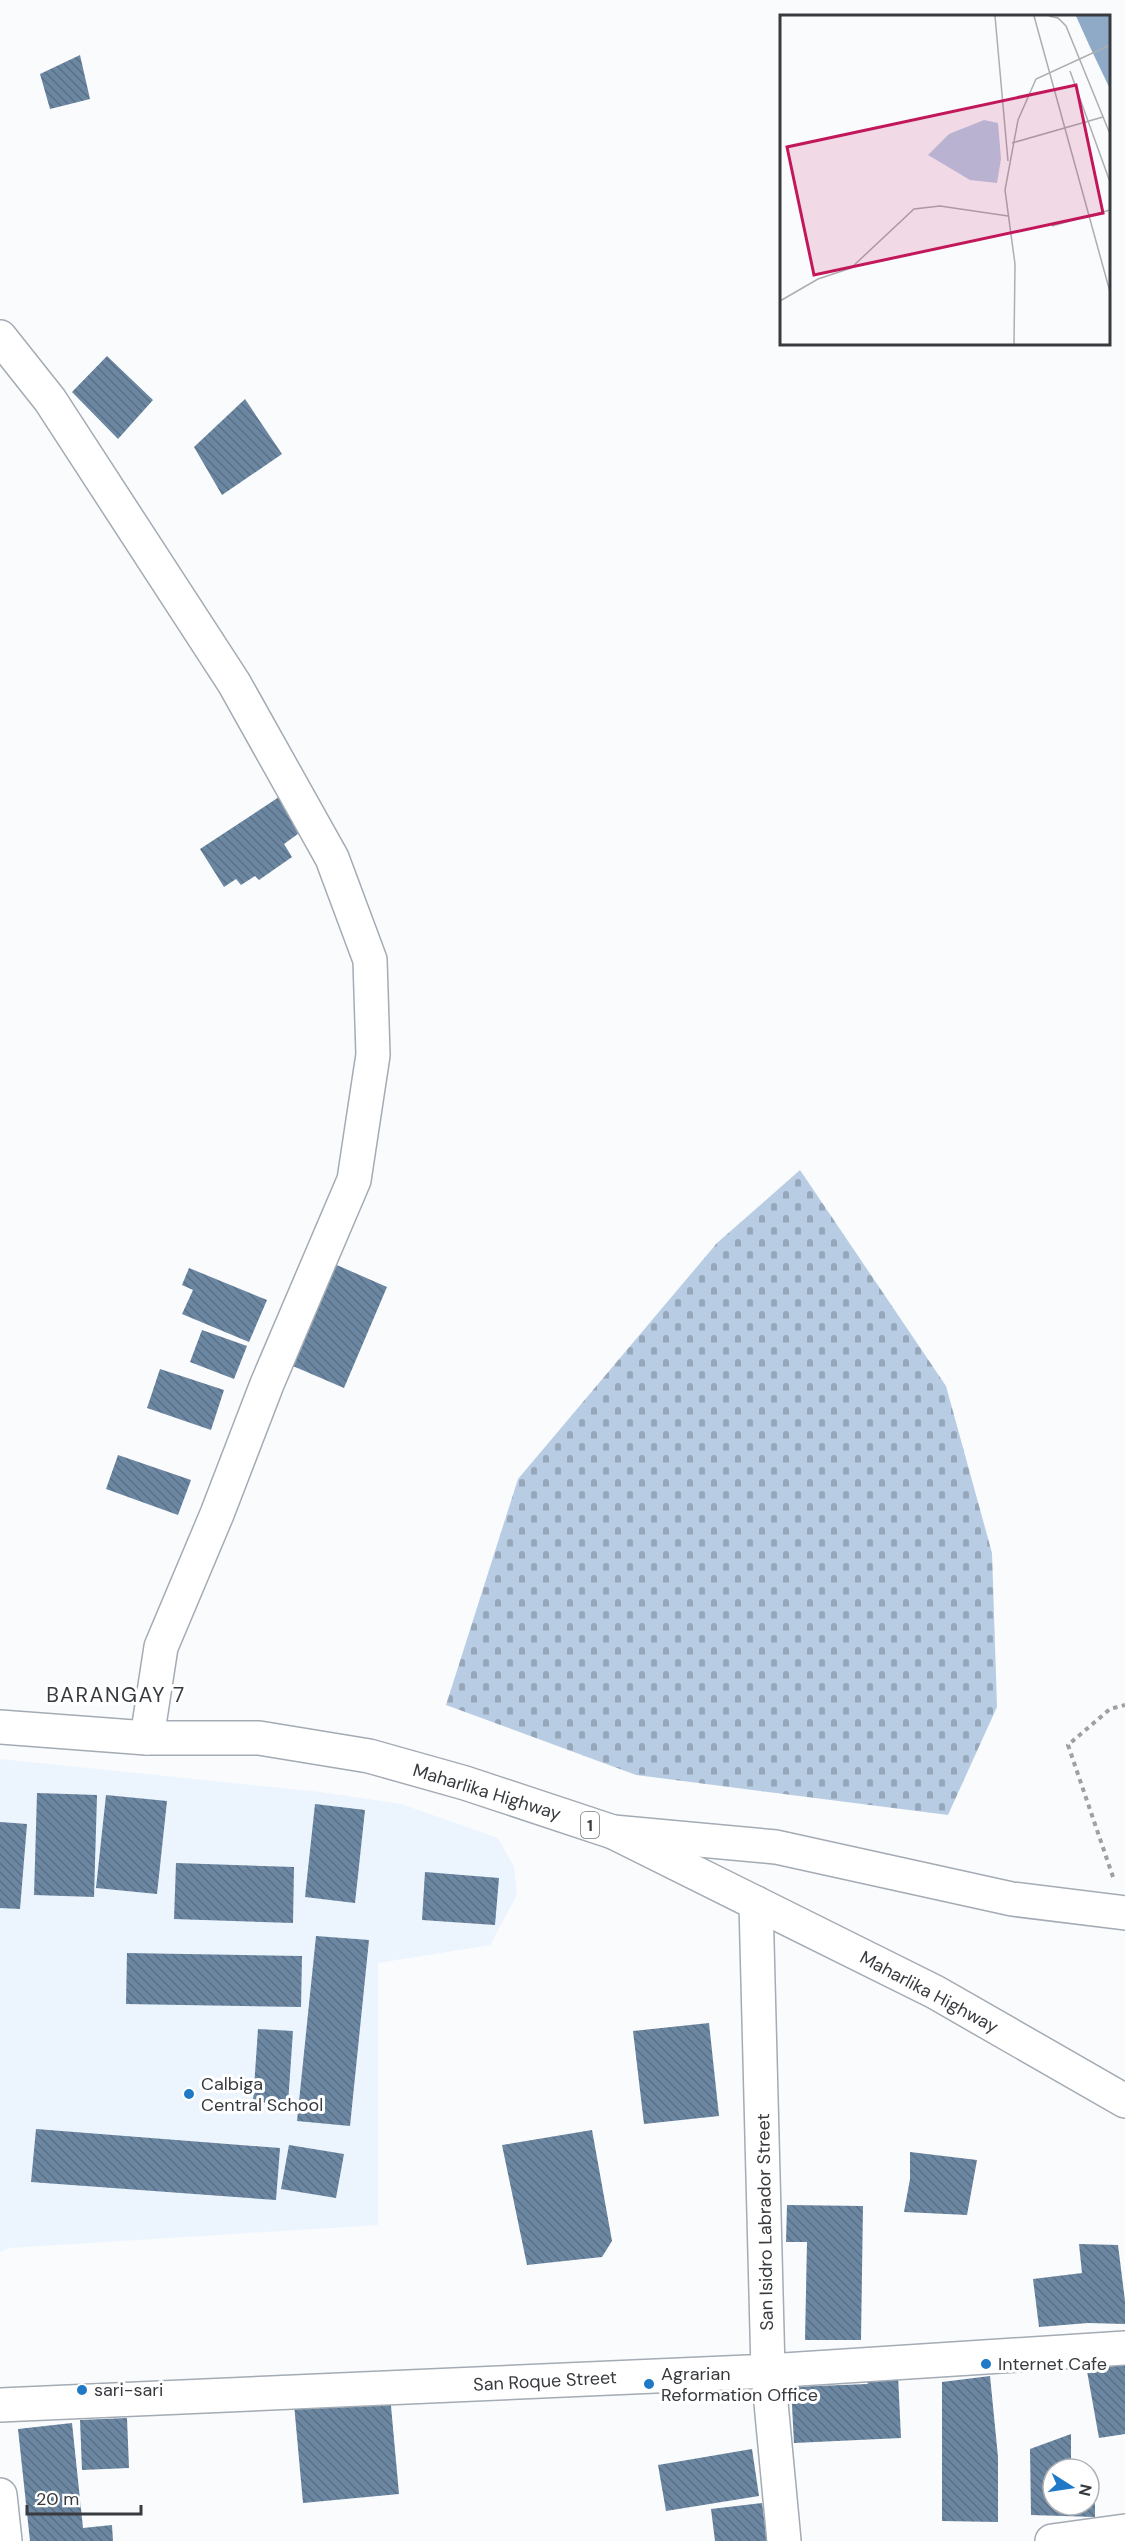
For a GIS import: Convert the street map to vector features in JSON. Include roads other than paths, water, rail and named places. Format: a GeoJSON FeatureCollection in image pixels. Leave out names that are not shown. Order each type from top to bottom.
{"type":"FeatureCollection","features":[{"type":"Feature","properties":{"kind":"main road"},"geometry":{"type":"LineString","coordinates":[[0,337],[50,399],[234,683],[332,858],[370,960],[373,1055],[354,1180],[267,1384],[217,1514],[161,1647],[147,1738]]}},
{"type":"Feature","properties":{"kind":"main road","name":"Maharlika Highway"},"geometry":{"type":"LineString","coordinates":[[0,1727],[147,1738],[259,1737],[369,1756],[465,1783],[613,1832],[935,1992],[1125,2101]]}},
{"type":"Feature","properties":{"kind":"main road"},"geometry":{"type":"LineString","coordinates":[[613,1832],[776,1847],[1012,1899],[1120,1898]]}},
{"type":"Feature","properties":{"kind":"main road","name":"San Isidro Labrador Street"},"geometry":{"type":"LineString","coordinates":[[756,1903],[768,2371],[784,2541]]}},
{"type":"Feature","properties":{"kind":"main road","name":"San Roque Street"},"geometry":{"type":"LineString","coordinates":[[0,2405],[768,2371],[1125,2349]]}},
{"type":"Feature","properties":{"kind":"main road"},"geometry":{"type":"LineString","coordinates":[[0,2495],[5,2541]]}},
{"type":"Feature","properties":{"kind":"main road"},"geometry":{"type":"LineString","coordinates":[[1052,2541],[1125,2531]]}},
{"type":"Feature","properties":{"kind":"place","name":"Calbiga Central School"},"geometry":{"type":"Point","coordinates":[189,2094]}},
{"type":"Feature","properties":{"kind":"place","name":"Internet Cafe"},"geometry":{"type":"Point","coordinates":[986,2364]}},
{"type":"Feature","properties":{"kind":"place","name":"Agrarian Reformation Office"},"geometry":{"type":"Point","coordinates":[649,2384]}},
{"type":"Feature","properties":{"kind":"place","name":"sari-sari"},"geometry":{"type":"Point","coordinates":[82,2390]}},
{"type":"Feature","properties":{"kind":"district","name":"BARANGAY 7"},"geometry":{"type":"Point","coordinates":[116,1695]}}]}
